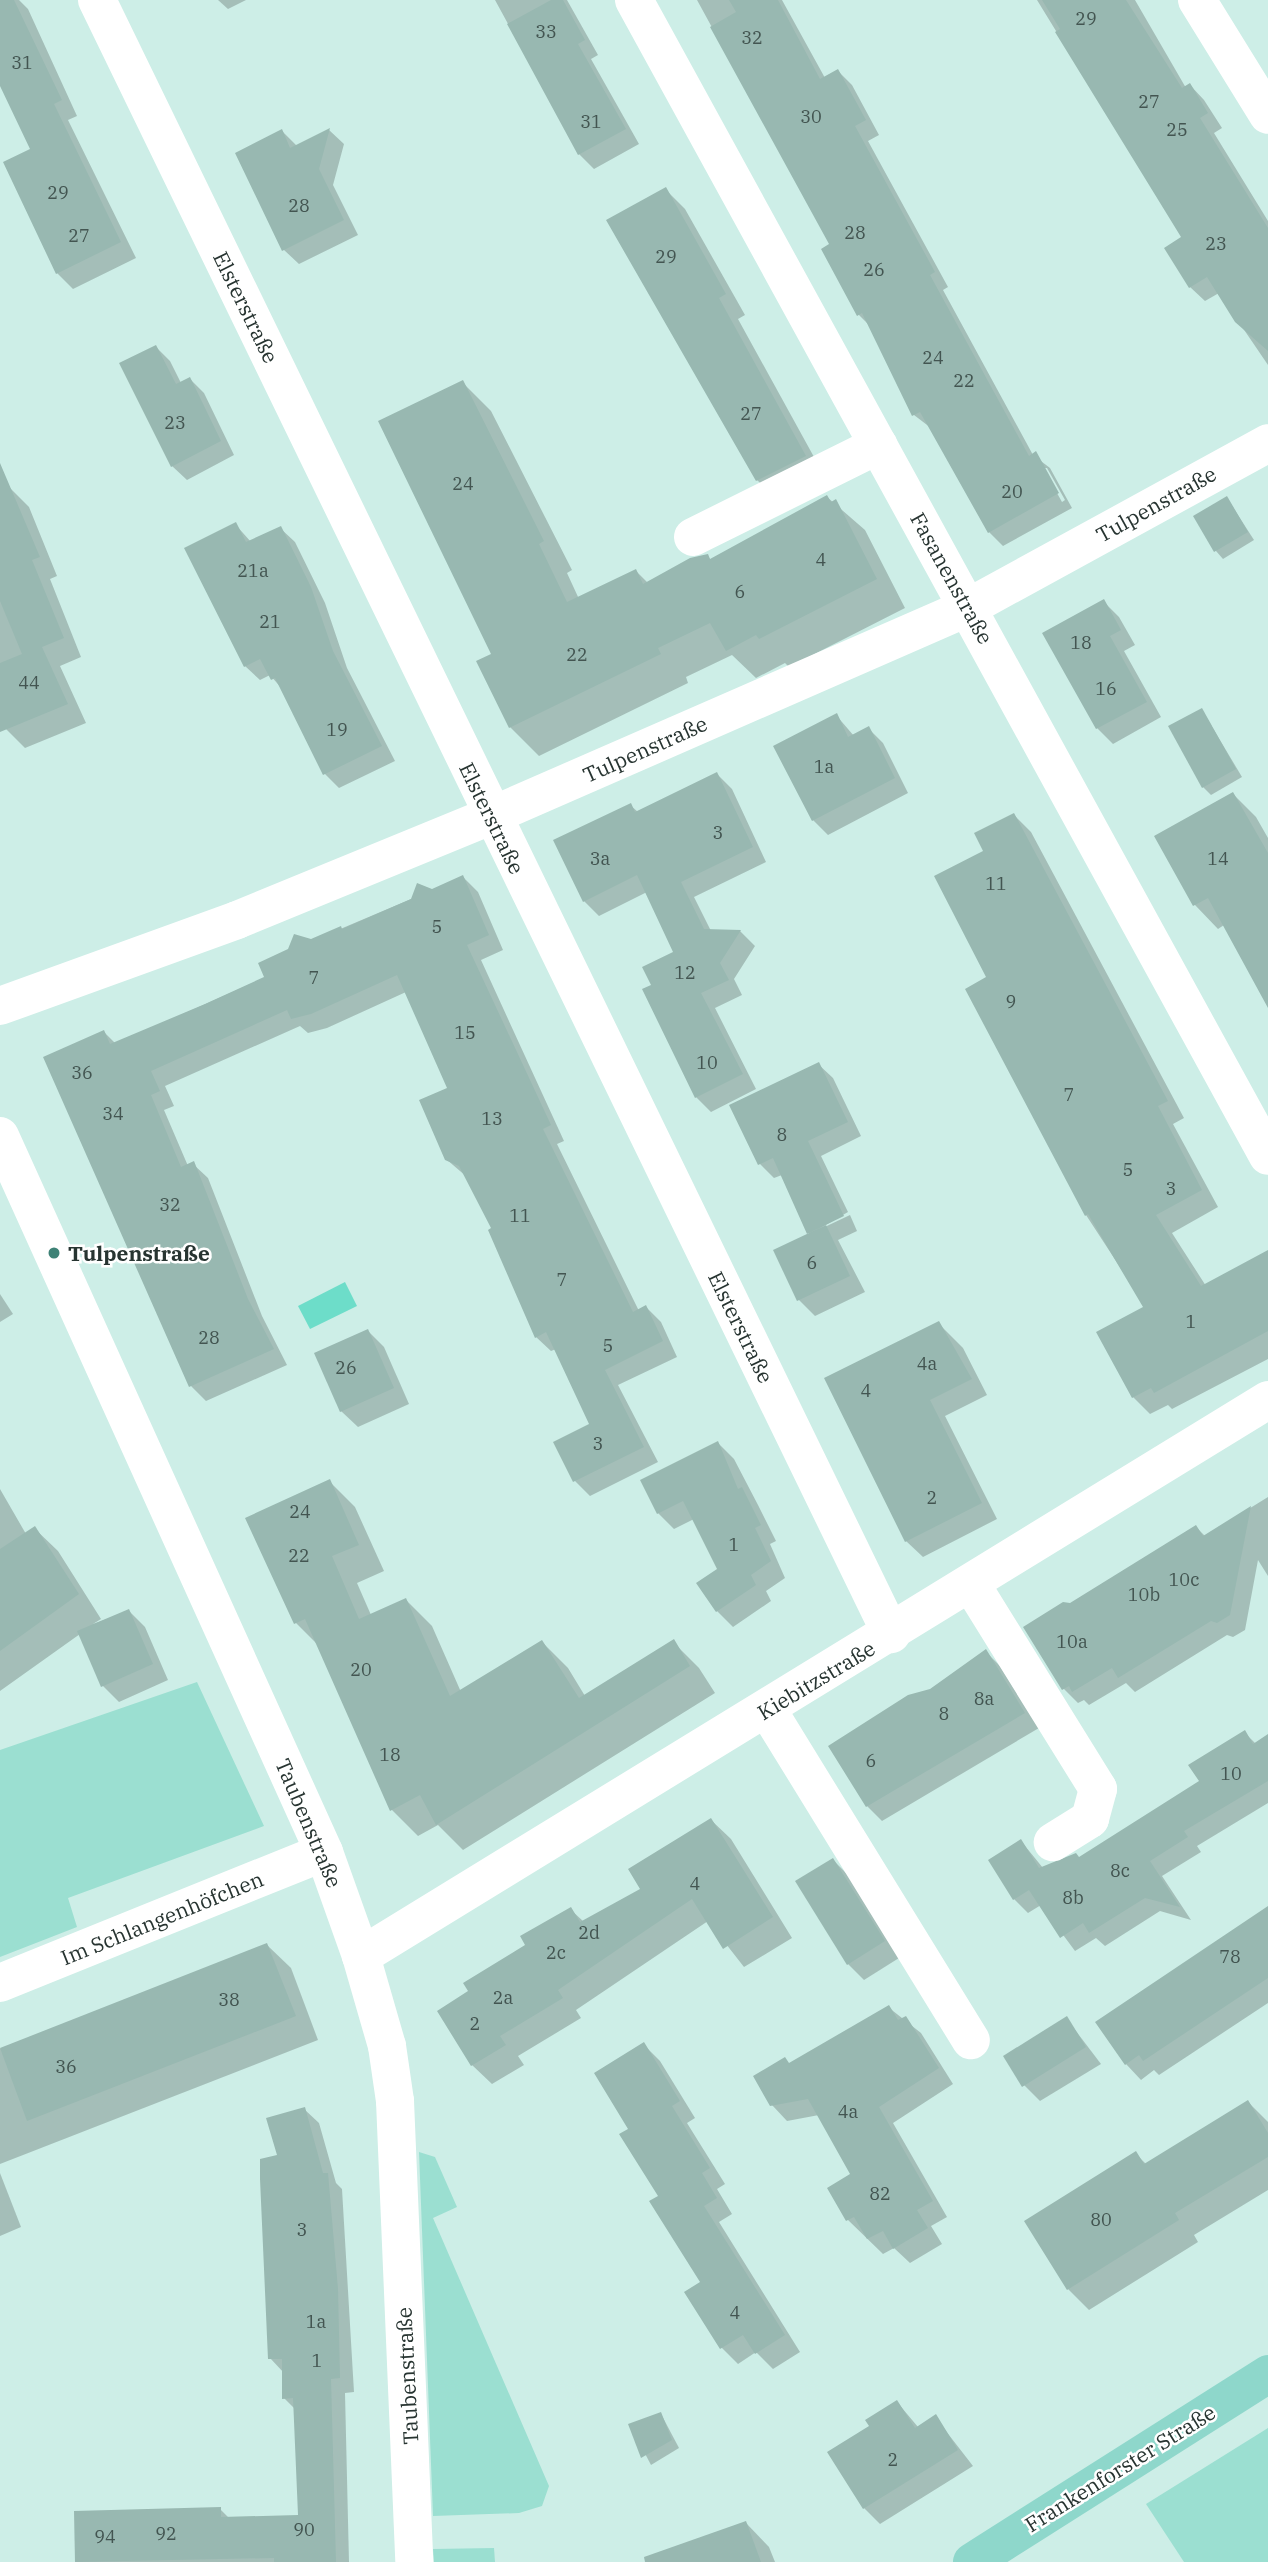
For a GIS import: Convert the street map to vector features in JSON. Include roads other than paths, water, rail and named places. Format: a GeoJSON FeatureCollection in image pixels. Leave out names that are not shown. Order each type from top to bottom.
{"type":"FeatureCollection","features":[{"type":"Feature","properties":{"kind":"main road","name":"Frankenforster Straße"},"geometry":{"type":"LineString","coordinates":[[972,2562],[1268,2374]]}},
{"type":"Feature","properties":{"kind":"street","name":"Elsterstraße"},"geometry":{"type":"LineString","coordinates":[[97,0],[491,816],[891,1634]]}},
{"type":"Feature","properties":{"kind":"street","name":"Fasanenstraße"},"geometry":{"type":"LineString","coordinates":[[634,0],[1268,1156]]}},
{"type":"Feature","properties":{"kind":"street"},"geometry":{"type":"LineString","coordinates":[[1197,0],[1268,115]]}},
{"type":"Feature","properties":{"kind":"street","name":"Tulpenstraße"},"geometry":{"type":"LineString","coordinates":[[0,1006],[237,920],[491,816],[969,607],[1268,443]]}},
{"type":"Feature","properties":{"kind":"street"},"geometry":{"type":"LineString","coordinates":[[693,537],[878,446]]}},
{"type":"Feature","properties":{"kind":"street","name":"Taubenstraße"},"geometry":{"type":"LineString","coordinates":[[0,1136],[324,1852],[361,1956],[387,2046],[395,2101],[414,2562]]}},
{"type":"Feature","properties":{"kind":"street","name":"Kiebitzstraße"},"geometry":{"type":"LineString","coordinates":[[361,1956],[891,1634],[1268,1400]]}},
{"type":"Feature","properties":{"kind":"street"},"geometry":{"type":"LineString","coordinates":[[971,1584],[1098,1789],[1090,1819],[1053,1842]]}},
{"type":"Feature","properties":{"kind":"street"},"geometry":{"type":"LineString","coordinates":[[767,1709],[971,2040]]}},
{"type":"Feature","properties":{"kind":"street","name":"Im Schlangenhöfchen"},"geometry":{"type":"LineString","coordinates":[[0,1983],[324,1852]]}},
{"type":"Feature","properties":{"kind":"place","name":"Tulpenstraße"},"geometry":{"type":"Point","coordinates":[54,1253]}}]}
